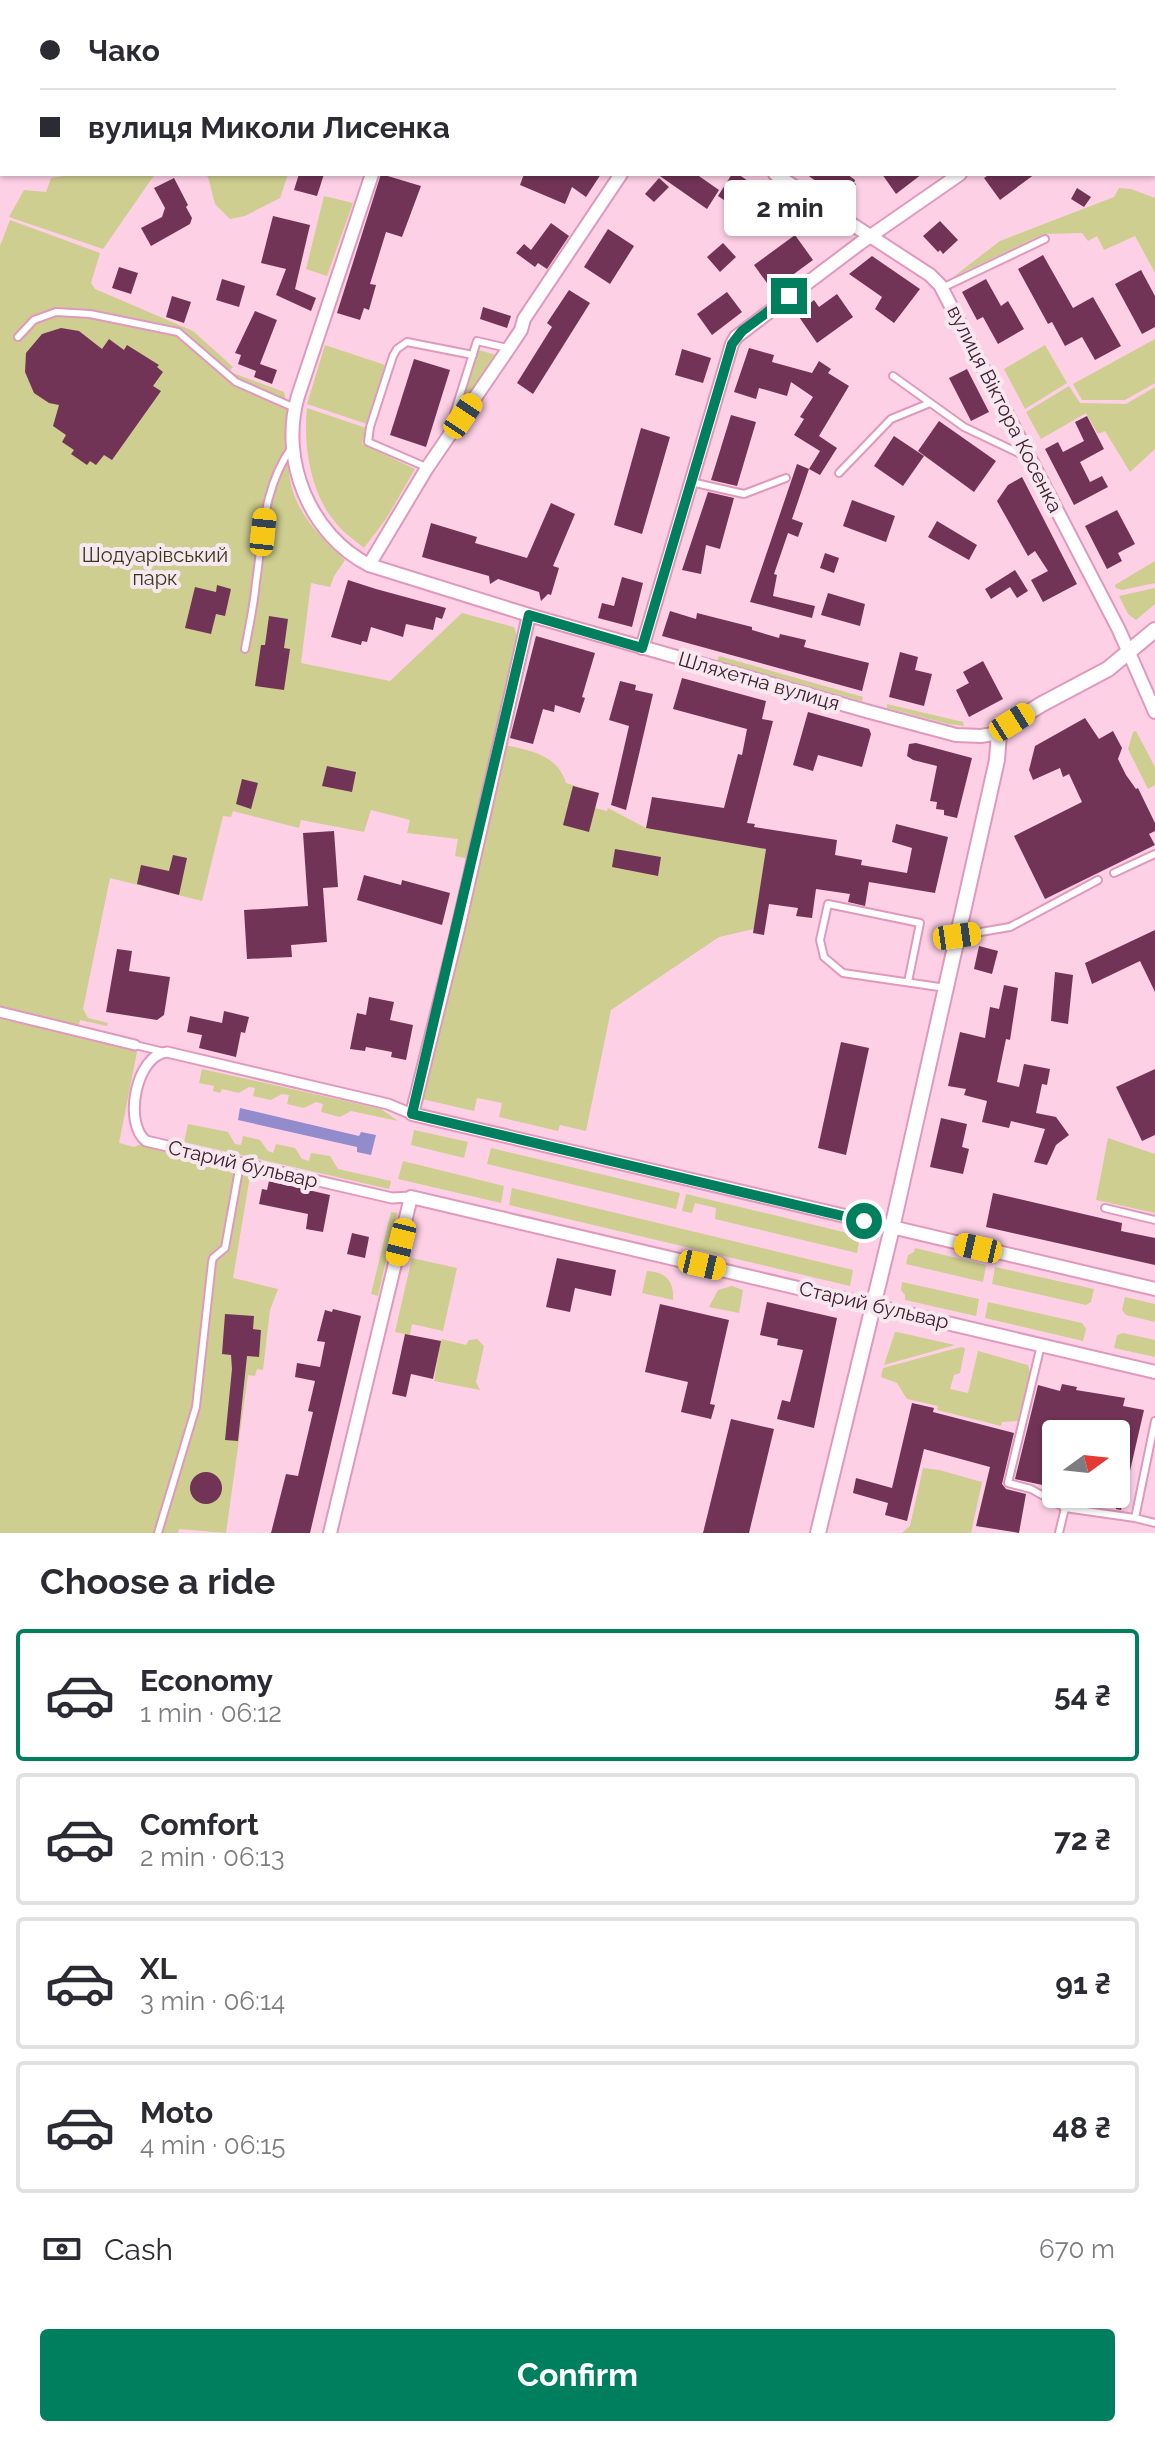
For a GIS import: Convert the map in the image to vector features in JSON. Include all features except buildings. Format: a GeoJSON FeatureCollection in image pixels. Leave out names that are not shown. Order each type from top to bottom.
{"type":"FeatureCollection","features":[{"type":"Feature","properties":{"kind":"street","name":"Шляхетна вулиця"},"geometry":{"type":"LineString","coordinates":[[371,176],[295,408],[294,444],[302,488],[320,524],[346,551],[369,565],[642,648],[956,735],[999,733]]}},
{"type":"Feature","properties":{"kind":"street"},"geometry":{"type":"LineString","coordinates":[[369,565],[427,468],[521,330],[524,319],[620,176]]}},
{"type":"Feature","properties":{"kind":"street","name":"вулиця Віктора Косенка"},"geometry":{"type":"LineString","coordinates":[[778,176],[930,275],[942,288],[1119,630],[1155,712]]}},
{"type":"Feature","properties":{"kind":"street"},"geometry":{"type":"LineString","coordinates":[[642,648],[736,337],[957,176]]}},
{"type":"Feature","properties":{"kind":"street"},"geometry":{"type":"LineString","coordinates":[[412,1114],[529,615]]}},
{"type":"Feature","properties":{"kind":"street"},"geometry":{"type":"LineString","coordinates":[[818,1533],[892,1228],[997,760],[999,733],[1021,716],[1108,669],[1155,630]]}},
{"type":"Feature","properties":{"kind":"street"},"geometry":{"type":"LineString","coordinates":[[0,1012],[135,1045]]}},
{"type":"Feature","properties":{"kind":"street"},"geometry":{"type":"LineString","coordinates":[[167,1052],[388,1104],[412,1114],[1155,1289]]}},
{"type":"Feature","properties":{"kind":"street","name":"Старий бульвар"},"geometry":{"type":"LineString","coordinates":[[167,1052],[154,1056],[143,1071],[134,1112],[137,1132],[146,1141],[392,1198],[411,1197],[1155,1372]]}},
{"type":"Feature","properties":{"kind":"street"},"geometry":{"type":"LineString","coordinates":[[330,1533],[411,1197]]}},
{"type":"Feature","properties":{"kind":"lane"},"geometry":{"type":"LineString","coordinates":[[942,288],[1045,239]]}},
{"type":"Feature","properties":{"kind":"lane"},"geometry":{"type":"LineString","coordinates":[[18,337],[34,320],[56,312],[90,314],[178,332],[236,382],[295,408]]}},
{"type":"Feature","properties":{"kind":"lane"},"geometry":{"type":"LineString","coordinates":[[463,416],[454,414],[477,341],[509,348]]}},
{"type":"Feature","properties":{"kind":"lane"},"geometry":{"type":"LineString","coordinates":[[427,468],[368,442],[393,356],[407,342],[473,355]]}},
{"type":"Feature","properties":{"kind":"lane"},"geometry":{"type":"LineString","coordinates":[[893,376],[964,427],[1030,458]]}},
{"type":"Feature","properties":{"kind":"lane"},"geometry":{"type":"LineString","coordinates":[[839,473],[891,419],[930,403]]}},
{"type":"Feature","properties":{"kind":"lane"},"geometry":{"type":"LineString","coordinates":[[245,649],[267,498],[282,460],[294,444]]}},
{"type":"Feature","properties":{"kind":"lane"},"geometry":{"type":"LineString","coordinates":[[691,482],[744,494],[786,478]]}},
{"type":"Feature","properties":{"kind":"lane"},"geometry":{"type":"LineString","coordinates":[[1114,873],[1155,854]]}},
{"type":"Feature","properties":{"kind":"lane"},"geometry":{"type":"LineString","coordinates":[[957,936],[1010,927],[1098,880]]}},
{"type":"Feature","properties":{"kind":"lane"},"geometry":{"type":"LineString","coordinates":[[908,982],[920,923],[828,904],[820,940],[824,957],[843,973],[946,988]]}},
{"type":"Feature","properties":{"kind":"lane"},"geometry":{"type":"LineString","coordinates":[[135,1045],[167,1052]]}},
{"type":"Feature","properties":{"kind":"lane"},"geometry":{"type":"LineString","coordinates":[[158,1533],[196,1407],[212,1262],[225,1248],[240,1164]]}},
{"type":"Feature","properties":{"kind":"lane"},"geometry":{"type":"LineString","coordinates":[[1105,1208],[1155,1220]]}},
{"type":"Feature","properties":{"kind":"lane"},"geometry":{"type":"LineString","coordinates":[[1041,1345],[1008,1483],[1042,1495]]}},
{"type":"Feature","properties":{"kind":"lane"},"geometry":{"type":"LineString","coordinates":[[1135,1518],[1155,1421]]}},
{"type":"Feature","properties":{"kind":"lane"},"geometry":{"type":"LineString","coordinates":[[1059,1533],[1065,1508],[1155,1523]]}},
{"type":"Feature","properties":{"kind":"green space"},"geometry":{"type":"Polygon","coordinates":[[[154,176],[103,249],[9,217],[24,190],[46,192],[51,178],[154,176]]]}},
{"type":"Feature","properties":{"kind":"green space"},"geometry":{"type":"Polygon","coordinates":[[[287,176],[280,198],[245,216],[230,219],[215,204],[208,177],[287,176]]]}},
{"type":"Feature","properties":{"kind":"green space"},"geometry":{"type":"Polygon","coordinates":[[[1119,188],[1155,198],[1155,273],[1135,236],[1104,250],[1097,236],[1088,241],[1082,233],[1044,234],[953,277],[1000,241],[1114,197],[1119,188]]]}},
{"type":"Feature","properties":{"kind":"green space"},"geometry":{"type":"Polygon","coordinates":[[[324,196],[353,203],[327,276],[306,269],[324,196]]]}},
{"type":"Feature","properties":{"kind":"green space","name":"Шодуарівський парк"},"geometry":{"type":"Polygon","coordinates":[[[10,220],[100,253],[91,283],[95,289],[193,331],[233,367],[230,370],[233,373],[284,392],[288,415],[289,472],[297,501],[312,526],[345,560],[330,587],[311,583],[301,663],[390,681],[462,613],[514,627],[518,639],[495,743],[528,750],[547,758],[555,764],[566,783],[599,793],[595,808],[607,811],[608,808],[646,828],[766,849],[754,929],[719,937],[611,1010],[586,1131],[560,1125],[558,1131],[499,1117],[502,1103],[477,1098],[474,1111],[422,1099],[471,894],[469,859],[455,856],[458,839],[407,833],[410,820],[371,810],[364,832],[301,820],[299,828],[233,811],[231,817],[223,816],[202,901],[110,878],[83,1009],[88,1018],[108,1023],[107,1026],[80,1020],[77,1034],[133,1048],[137,1052],[119,1143],[134,1147],[141,1144],[251,1170],[233,1278],[278,1289],[270,1310],[263,1370],[257,1369],[255,1376],[248,1375],[226,1533],[179,1529],[178,1533],[0,1533],[0,246],[10,220]]]}},
{"type":"Feature","properties":{"kind":"green space"},"geometry":{"type":"Polygon","coordinates":[[[1155,339],[1155,383],[1125,400],[1082,400],[1073,384],[1155,339]]]}},
{"type":"Feature","properties":{"kind":"green space"},"geometry":{"type":"Polygon","coordinates":[[[325,345],[385,365],[367,424],[307,404],[325,345]]]}},
{"type":"Feature","properties":{"kind":"green space"},"geometry":{"type":"Polygon","coordinates":[[[1045,345],[1067,383],[1025,409],[1004,369],[1045,345]]]}},
{"type":"Feature","properties":{"kind":"green space"},"geometry":{"type":"Polygon","coordinates":[[[479,350],[499,356],[467,403],[462,402],[479,350]]]}},
{"type":"Feature","properties":{"kind":"green space"},"geometry":{"type":"Polygon","coordinates":[[[1069,386],[1080,403],[1126,404],[1155,387],[1155,449],[1130,472],[1105,431],[1098,434],[1086,413],[1041,439],[1026,412],[1069,386]]]}},
{"type":"Feature","properties":{"kind":"green space"},"geometry":{"type":"Polygon","coordinates":[[[307,408],[366,428],[362,444],[415,469],[386,519],[364,548],[335,522],[318,494],[307,451],[307,408]]]}},
{"type":"Feature","properties":{"kind":"green space"},"geometry":{"type":"Polygon","coordinates":[[[1155,561],[1155,583],[1122,590],[1116,588],[1115,585],[1155,561]]]}},
{"type":"Feature","properties":{"kind":"green space"},"geometry":{"type":"Polygon","coordinates":[[[1155,588],[1155,604],[1136,620],[1128,614],[1119,596],[1155,588]]]}},
{"type":"Feature","properties":{"kind":"green space"},"geometry":{"type":"Polygon","coordinates":[[[719,656],[863,697],[862,701],[717,661],[719,656]]]}},
{"type":"Feature","properties":{"kind":"green space"},"geometry":{"type":"Polygon","coordinates":[[[887,704],[963,722],[964,726],[887,708],[887,704]]]}},
{"type":"Feature","properties":{"kind":"green space"},"geometry":{"type":"Polygon","coordinates":[[[1136,731],[1155,767],[1155,785],[1148,789],[1128,749],[1136,731]]]}},
{"type":"Feature","properties":{"kind":"green space"},"geometry":{"type":"Polygon","coordinates":[[[202,1069],[381,1109],[398,1121],[351,1111],[340,1117],[321,1112],[323,1104],[316,1102],[304,1108],[287,1104],[289,1095],[282,1094],[271,1100],[253,1096],[255,1088],[249,1087],[239,1093],[222,1089],[220,1093],[213,1091],[214,1086],[199,1083],[202,1069]]]}},
{"type":"Feature","properties":{"kind":"green space"},"geometry":{"type":"Polygon","coordinates":[[[188,1124],[228,1132],[235,1144],[241,1145],[243,1136],[260,1140],[273,1153],[276,1144],[295,1148],[302,1159],[309,1161],[311,1153],[330,1156],[338,1169],[391,1181],[389,1189],[184,1142],[188,1124]]]}},
{"type":"Feature","properties":{"kind":"green space"},"geometry":{"type":"Polygon","coordinates":[[[414,1130],[468,1142],[464,1158],[411,1145],[414,1130]]]}},
{"type":"Feature","properties":{"kind":"green space"},"geometry":{"type":"Polygon","coordinates":[[[1108,1138],[1155,1154],[1155,1213],[1096,1200],[1108,1138]]]}},
{"type":"Feature","properties":{"kind":"green space"},"geometry":{"type":"Polygon","coordinates":[[[491,1148],[680,1193],[676,1209],[487,1164],[491,1148]]]}},
{"type":"Feature","properties":{"kind":"green space"},"geometry":{"type":"Polygon","coordinates":[[[403,1161],[504,1186],[501,1203],[398,1179],[403,1161]]]}},
{"type":"Feature","properties":{"kind":"green space"},"geometry":{"type":"Polygon","coordinates":[[[512,1188],[853,1270],[850,1286],[509,1205],[512,1188]]]}},
{"type":"Feature","properties":{"kind":"green space"},"geometry":{"type":"Polygon","coordinates":[[[686,1194],[860,1236],[857,1253],[715,1219],[716,1208],[695,1203],[692,1213],[682,1211],[686,1194]]]}},
{"type":"Feature","properties":{"kind":"green space"},"geometry":{"type":"Polygon","coordinates":[[[391,1212],[397,1213],[378,1296],[371,1294],[391,1212]]]}},
{"type":"Feature","properties":{"kind":"green space"},"geometry":{"type":"Polygon","coordinates":[[[915,1248],[986,1265],[983,1282],[906,1264],[908,1255],[915,1248]]]}},
{"type":"Feature","properties":{"kind":"green space"},"geometry":{"type":"Polygon","coordinates":[[[412,1258],[457,1268],[443,1331],[412,1324],[410,1335],[395,1332],[412,1258]]]}},
{"type":"Feature","properties":{"kind":"green space"},"geometry":{"type":"Polygon","coordinates":[[[995,1267],[1094,1289],[1091,1302],[1086,1305],[992,1284],[995,1267]]]}},
{"type":"Feature","properties":{"kind":"green space"},"geometry":{"type":"Polygon","coordinates":[[[647,1271],[659,1273],[668,1279],[673,1300],[642,1293],[647,1271]]]}},
{"type":"Feature","properties":{"kind":"green space"},"geometry":{"type":"Polygon","coordinates":[[[902,1282],[979,1299],[976,1316],[905,1300],[902,1282]]]}},
{"type":"Feature","properties":{"kind":"green space"},"geometry":{"type":"Polygon","coordinates":[[[732,1286],[743,1290],[739,1313],[709,1307],[718,1290],[732,1286]]]}},
{"type":"Feature","properties":{"kind":"green space"},"geometry":{"type":"Polygon","coordinates":[[[1125,1297],[1155,1304],[1155,1322],[1126,1315],[1122,1310],[1125,1297]]]}},
{"type":"Feature","properties":{"kind":"green space"},"geometry":{"type":"Polygon","coordinates":[[[988,1302],[1082,1323],[1086,1329],[1083,1341],[985,1318],[988,1302]]]}},
{"type":"Feature","properties":{"kind":"green space"},"geometry":{"type":"Polygon","coordinates":[[[897,1332],[955,1345],[884,1365],[897,1332]]]}},
{"type":"Feature","properties":{"kind":"green space"},"geometry":{"type":"Polygon","coordinates":[[[1123,1333],[1155,1340],[1155,1357],[1114,1348],[1117,1335],[1123,1333]]]}},
{"type":"Feature","properties":{"kind":"green space"},"geometry":{"type":"Polygon","coordinates":[[[441,1339],[466,1345],[469,1340],[477,1339],[484,1346],[476,1382],[480,1390],[434,1381],[441,1339]]]}},
{"type":"Feature","properties":{"kind":"green space"},"geometry":{"type":"Polygon","coordinates":[[[965,1348],[960,1373],[954,1375],[950,1389],[968,1393],[978,1351],[1028,1365],[1030,1373],[1018,1421],[1002,1422],[1001,1426],[937,1410],[938,1406],[907,1399],[897,1383],[881,1377],[883,1368],[965,1348]]]}},
{"type":"Feature","properties":{"kind":"green space"},"geometry":{"type":"Polygon","coordinates":[[[923,1468],[982,1482],[971,1533],[902,1533],[910,1526],[923,1468]]]}},
{"type":"Feature","properties":{"kind":"shaded area"},"geometry":{"type":"Polygon","coordinates":[[[240,1108],[359,1136],[361,1132],[376,1135],[371,1155],[357,1152],[357,1147],[238,1120],[240,1108]]]}},
{"type":"Feature","properties":{"kind":"route"},"geometry":{"type":"LineString","coordinates":[[789,296],[742,331],[732,344],[642,648],[529,615],[457,933],[412,1114],[864,1221]]}}]}
